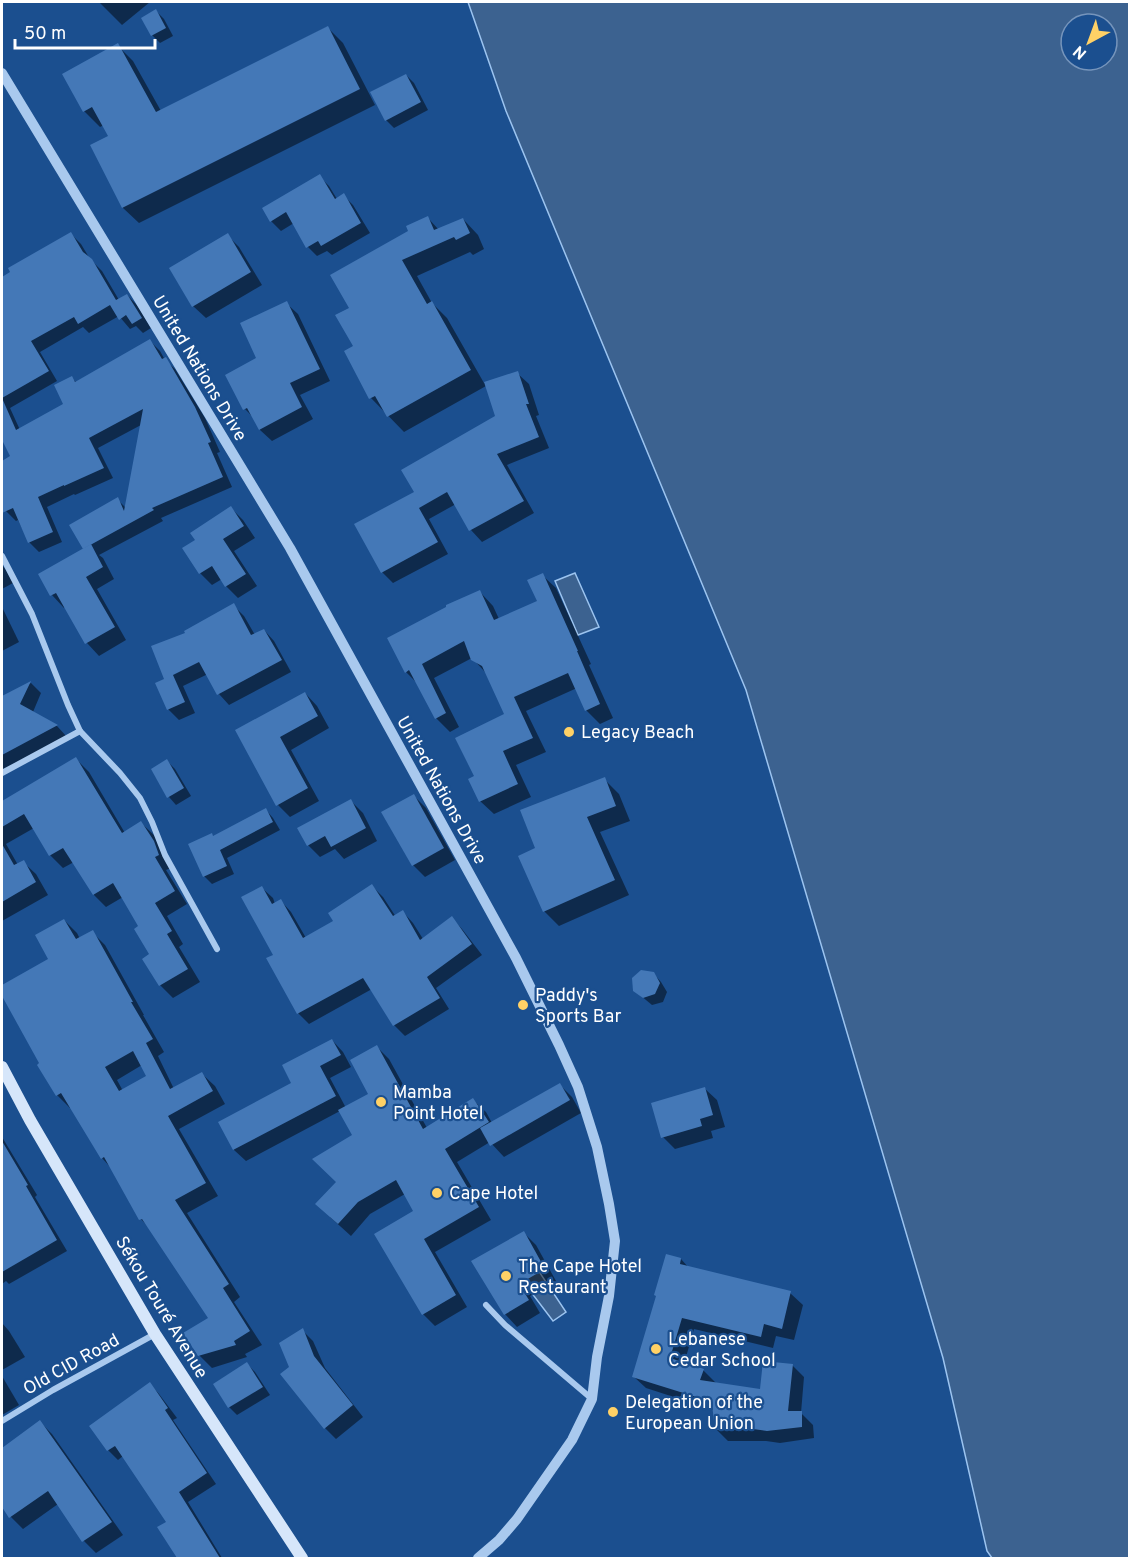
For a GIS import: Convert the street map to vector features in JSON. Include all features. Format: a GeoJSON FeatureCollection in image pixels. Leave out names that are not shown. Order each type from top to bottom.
{"type":"FeatureCollection","features":[{"type":"Feature","properties":{"kind":"main road","name":"Sékou Touré Avenue"},"geometry":{"type":"LineString","coordinates":[[2,1067],[30,1120],[155,1334],[302,1558]]}},
{"type":"Feature","properties":{"kind":"street","name":"United Nations Drive"},"geometry":{"type":"LineString","coordinates":[[2,73],[5,88],[290,548],[516,958],[578,1087],[597,1147],[615,1241],[609,1296],[597,1357],[592,1399],[572,1440],[518,1520],[478,1558]]}},
{"type":"Feature","properties":{"kind":"street"},"geometry":{"type":"LineString","coordinates":[[2,556],[32,614],[80,731],[140,798],[165,855],[217,948]]}},
{"type":"Feature","properties":{"kind":"street"},"geometry":{"type":"LineString","coordinates":[[2,772],[80,731]]}},
{"type":"Feature","properties":{"kind":"street"},"geometry":{"type":"LineString","coordinates":[[486,1305],[592,1399]]}},
{"type":"Feature","properties":{"kind":"street","name":"Old CID Road"},"geometry":{"type":"LineString","coordinates":[[2,1421],[155,1334]]}},
{"type":"Feature","properties":{"kind":"water"},"geometry":{"type":"Polygon","coordinates":[[[468,2],[1129,2],[1129,1558],[992,1558],[987,1551],[943,1358],[746,690],[506,111],[468,2]]]}},
{"type":"Feature","properties":{"kind":"water"},"geometry":{"type":"Polygon","coordinates":[[[575,573],[599,627],[578,635],[555,581],[575,573]]]}},
{"type":"Feature","properties":{"kind":"water"},"geometry":{"type":"Polygon","coordinates":[[[534,1264],[566,1312],[553,1321],[518,1275],[534,1264]]]}},
{"type":"Feature","properties":{"kind":"building"},"geometry":{"type":"Polygon","coordinates":[[[156,9],[166,28],[151,36],[141,18],[156,9]]]}},
{"type":"Feature","properties":{"kind":"building"},"geometry":{"type":"Polygon","coordinates":[[[328,26],[360,89],[122,208],[90,145],[108,136],[92,107],[83,112],[62,74],[118,43],[156,112],[328,26]]]}},
{"type":"Feature","properties":{"kind":"building"},"geometry":{"type":"Polygon","coordinates":[[[406,74],[421,102],[385,121],[370,92],[406,74]]]}},
{"type":"Feature","properties":{"kind":"building"},"geometry":{"type":"Polygon","coordinates":[[[320,174],[335,199],[344,193],[361,223],[321,246],[318,241],[306,248],[286,212],[270,222],[262,208],[320,174]]]}},
{"type":"Feature","properties":{"kind":"building"},"geometry":{"type":"Polygon","coordinates":[[[428,216],[434,230],[463,218],[470,233],[456,240],[454,237],[402,260],[427,304],[432,301],[471,370],[387,417],[375,396],[369,399],[344,351],[353,346],[335,315],[349,308],[330,275],[408,231],[406,226],[428,216]]]}},
{"type":"Feature","properties":{"kind":"building"},"geometry":{"type":"Polygon","coordinates":[[[71,232],[83,252],[92,259],[116,300],[127,294],[142,318],[132,324],[126,315],[119,320],[110,305],[78,324],[74,317],[31,341],[49,371],[2,398],[2,277],[10,272],[8,268],[71,232]]]}},
{"type":"Feature","properties":{"kind":"building"},"geometry":{"type":"Polygon","coordinates":[[[228,233],[251,272],[192,307],[169,268],[228,233]]]}},
{"type":"Feature","properties":{"kind":"building"},"geometry":{"type":"Polygon","coordinates":[[[287,301],[320,369],[290,383],[302,407],[259,430],[247,408],[243,410],[225,375],[256,358],[240,323],[287,301]]]}},
{"type":"Feature","properties":{"kind":"building"},"geometry":{"type":"Polygon","coordinates":[[[150,339],[162,359],[166,357],[195,407],[211,442],[208,443],[223,477],[152,508],[154,510],[83,549],[69,525],[118,497],[124,511],[143,409],[89,438],[104,468],[38,497],[53,532],[28,543],[13,508],[2,513],[2,461],[10,456],[2,440],[2,398],[16,430],[63,404],[54,385],[72,376],[75,382],[150,339]]]}},
{"type":"Feature","properties":{"kind":"building"},"geometry":{"type":"Polygon","coordinates":[[[518,371],[529,404],[526,404],[539,437],[497,454],[524,501],[469,531],[447,492],[419,508],[438,542],[381,573],[354,524],[414,492],[401,470],[495,416],[484,382],[518,371]]]}},
{"type":"Feature","properties":{"kind":"building"},"geometry":{"type":"Polygon","coordinates":[[[231,506],[244,526],[223,539],[246,574],[225,587],[212,566],[199,574],[182,548],[195,540],[190,533],[231,506]]]}},
{"type":"Feature","properties":{"kind":"building"},"geometry":{"type":"Polygon","coordinates":[[[91,544],[103,567],[86,577],[115,627],[85,644],[56,593],[50,596],[38,574],[91,544]]]}},
{"type":"Feature","properties":{"kind":"building"},"geometry":{"type":"Polygon","coordinates":[[[543,573],[600,704],[585,711],[568,673],[514,697],[533,738],[503,751],[518,784],[479,802],[468,779],[474,776],[455,738],[504,714],[482,666],[471,660],[464,641],[422,664],[446,713],[435,719],[409,670],[405,673],[387,638],[446,605],[480,590],[494,620],[537,601],[527,580],[543,573]]]}},
{"type":"Feature","properties":{"kind":"building"},"geometry":{"type":"Polygon","coordinates":[[[234,603],[251,635],[264,629],[282,660],[217,695],[199,662],[173,675],[185,702],[167,710],[155,683],[164,679],[151,646],[185,633],[184,631],[234,603]]]}},
{"type":"Feature","properties":{"kind":"building"},"geometry":{"type":"Polygon","coordinates":[[[31,681],[20,704],[58,725],[2,755],[2,696],[31,681]]]}},
{"type":"Feature","properties":{"kind":"building"},"geometry":{"type":"Polygon","coordinates":[[[305,692],[318,716],[280,737],[308,788],[276,806],[235,730],[305,692]]]}},
{"type":"Feature","properties":{"kind":"building"},"geometry":{"type":"Polygon","coordinates":[[[76,757],[122,833],[141,821],[154,841],[159,855],[155,857],[175,891],[155,903],[172,931],[167,934],[188,969],[159,986],[142,959],[149,954],[134,929],[138,926],[113,883],[93,895],[63,848],[49,856],[24,814],[2,827],[2,801],[76,757]]]}},
{"type":"Feature","properties":{"kind":"building"},"geometry":{"type":"Polygon","coordinates":[[[167,759],[184,788],[167,798],[151,769],[167,759]]]}},
{"type":"Feature","properties":{"kind":"building"},"geometry":{"type":"Polygon","coordinates":[[[605,777],[616,806],[587,817],[615,880],[543,912],[518,856],[535,848],[520,810],[605,777]]]}},
{"type":"Feature","properties":{"kind":"building"},"geometry":{"type":"Polygon","coordinates":[[[414,794],[444,848],[412,866],[381,812],[414,794]]]}},
{"type":"Feature","properties":{"kind":"building"},"geometry":{"type":"Polygon","coordinates":[[[351,799],[366,828],[331,847],[325,836],[307,846],[297,828],[351,799]]]}},
{"type":"Feature","properties":{"kind":"building"},"geometry":{"type":"Polygon","coordinates":[[[266,808],[273,822],[220,850],[227,866],[203,877],[188,844],[212,833],[213,836],[266,808]]]}},
{"type":"Feature","properties":{"kind":"building"},"geometry":{"type":"Polygon","coordinates":[[[2,844],[14,865],[24,860],[36,882],[2,902],[2,844]]]}},
{"type":"Feature","properties":{"kind":"building"},"geometry":{"type":"Polygon","coordinates":[[[372,884],[393,916],[403,910],[420,940],[452,916],[472,944],[427,977],[440,998],[393,1026],[363,978],[297,1014],[266,958],[273,955],[241,897],[262,886],[272,904],[281,899],[303,938],[333,921],[328,913],[372,884]]]}},
{"type":"Feature","properties":{"kind":"building"},"geometry":{"type":"Polygon","coordinates":[[[64,919],[76,939],[93,930],[153,1039],[146,1043],[170,1089],[202,1072],[213,1091],[168,1116],[206,1183],[175,1200],[229,1284],[223,1288],[250,1331],[234,1341],[236,1345],[198,1356],[183,1333],[208,1318],[142,1219],[139,1220],[104,1157],[101,1159],[61,1093],[56,1096],[37,1065],[39,1063],[2,996],[2,985],[48,959],[35,935],[64,919]],[[133,1051],[105,1067],[119,1091],[146,1076],[133,1051]]]}},
{"type":"Feature","properties":{"kind":"building"},"geometry":{"type":"Polygon","coordinates":[[[641,970],[654,972],[660,983],[655,994],[643,998],[633,991],[632,978],[641,970]]]}},
{"type":"Feature","properties":{"kind":"building"},"geometry":{"type":"Polygon","coordinates":[[[332,1039],[341,1055],[320,1066],[336,1096],[233,1150],[218,1122],[291,1083],[282,1065],[332,1039]]]}},
{"type":"Feature","properties":{"kind":"building"},"geometry":{"type":"Polygon","coordinates":[[[377,1045],[423,1129],[473,1098],[489,1122],[445,1149],[479,1207],[424,1239],[456,1295],[422,1315],[374,1234],[413,1211],[396,1180],[358,1202],[338,1224],[315,1204],[336,1182],[312,1159],[352,1135],[338,1110],[368,1094],[350,1060],[377,1045]]]}},
{"type":"Feature","properties":{"kind":"building"},"geometry":{"type":"Polygon","coordinates":[[[560,1083],[570,1100],[490,1146],[480,1128],[560,1083]]]}},
{"type":"Feature","properties":{"kind":"building"},"geometry":{"type":"Polygon","coordinates":[[[705,1087],[713,1115],[700,1119],[702,1126],[661,1138],[651,1103],[705,1087]]]}},
{"type":"Feature","properties":{"kind":"building"},"geometry":{"type":"Polygon","coordinates":[[[2,1141],[57,1240],[2,1272],[2,1141]]]}},
{"type":"Feature","properties":{"kind":"building","name":"The Cape Hotel Restaurant"},"geometry":{"type":"Polygon","coordinates":[[[524,1231],[545,1269],[519,1284],[529,1300],[504,1315],[471,1261],[524,1231]]]}},
{"type":"Feature","properties":{"kind":"building"},"geometry":{"type":"Polygon","coordinates":[[[666,1254],[681,1258],[680,1264],[791,1291],[782,1329],[764,1324],[761,1337],[682,1318],[670,1358],[704,1369],[700,1380],[760,1389],[763,1361],[793,1364],[788,1411],[802,1411],[802,1427],[767,1431],[715,1430],[712,1404],[706,1403],[706,1400],[632,1377],[666,1254]]]}},
{"type":"Feature","properties":{"kind":"building"},"geometry":{"type":"Polygon","coordinates":[[[303,1328],[314,1356],[353,1405],[324,1429],[280,1374],[289,1367],[279,1343],[303,1328]]]}},
{"type":"Feature","properties":{"kind":"building"},"geometry":{"type":"Polygon","coordinates":[[[247,1362],[263,1387],[228,1408],[213,1384],[247,1362]]]}},
{"type":"Feature","properties":{"kind":"building"},"geometry":{"type":"Polygon","coordinates":[[[150,1382],[168,1408],[165,1410],[207,1473],[179,1492],[220,1558],[177,1558],[157,1527],[166,1522],[115,1446],[107,1451],[89,1426],[150,1382]]]}},
{"type":"Feature","properties":{"kind":"building"},"geometry":{"type":"Polygon","coordinates":[[[40,1420],[112,1522],[82,1542],[48,1491],[9,1518],[2,1507],[2,1448],[40,1420]]]}},
{"type":"Feature","properties":{"kind":"place","name":"Legacy Beach"},"geometry":{"type":"Point","coordinates":[569,732]}},
{"type":"Feature","properties":{"kind":"place","name":"Paddy's Sports Bar"},"geometry":{"type":"Point","coordinates":[523,1005]}},
{"type":"Feature","properties":{"kind":"place","name":"Mamba Point Hotel"},"geometry":{"type":"Point","coordinates":[381,1102]}},
{"type":"Feature","properties":{"kind":"place","name":"Cape Hotel"},"geometry":{"type":"Point","coordinates":[437,1193]}},
{"type":"Feature","properties":{"kind":"place","name":"The Cape Hotel Restaurant"},"geometry":{"type":"Point","coordinates":[506,1276]}},
{"type":"Feature","properties":{"kind":"place","name":"Lebanese Cedar School"},"geometry":{"type":"Point","coordinates":[656,1349]}},
{"type":"Feature","properties":{"kind":"place","name":"Delegation of the European Union"},"geometry":{"type":"Point","coordinates":[613,1412]}}]}
